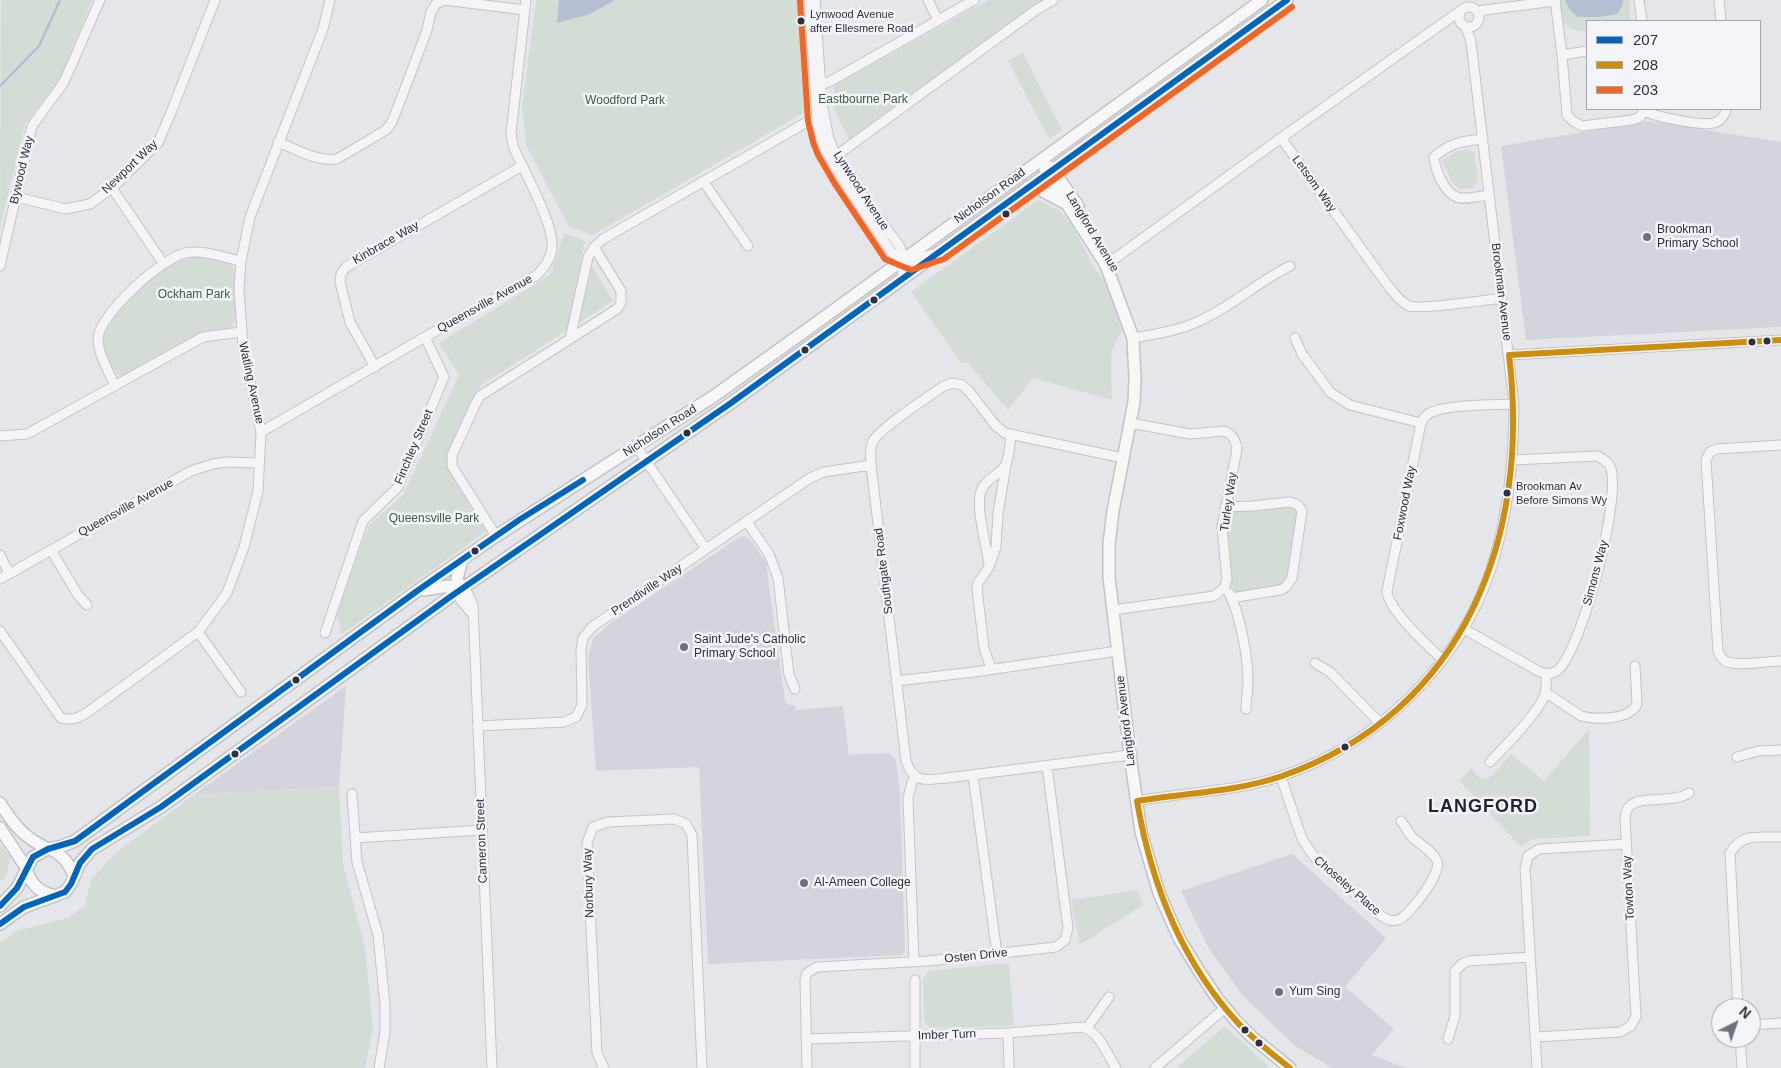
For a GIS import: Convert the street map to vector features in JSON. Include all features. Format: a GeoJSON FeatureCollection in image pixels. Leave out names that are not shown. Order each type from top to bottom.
{"type":"FeatureCollection","features":[{"type":"Feature","properties":{"kind":"main road","name":"Nicholson Road"},"geometry":{"type":"LineString","coordinates":[[0,906],[18,888],[33,857],[49,849],[75,841],[417,591],[496,536],[714,396],[1262,0]]}},
{"type":"Feature","properties":{"kind":"main road","name":"Nicholson Road"},"geometry":{"type":"LineString","coordinates":[[0,924],[24,907],[55,896],[68,889],[86,855],[97,846],[161,807],[460,590],[731,403],[1287,0]]}},
{"type":"Feature","properties":{"kind":"main road"},"geometry":{"type":"LineString","coordinates":[[1026,171],[1039,169],[1050,171],[1054,150]]}},
{"type":"Feature","properties":{"kind":"main road","name":"Langford Avenue"},"geometry":{"type":"LineString","coordinates":[[1109,264],[1064,185],[1055,173],[1050,171],[1050,178],[1120,281],[1130,312],[1135,378],[1130,424],[1116,491],[1109,544],[1109,577],[1141,832],[1159,893],[1187,951],[1209,988],[1252,1037],[1290,1068]]}},
{"type":"Feature","properties":{"kind":"main road"},"geometry":{"type":"LineString","coordinates":[[1028,187],[1039,189],[1068,205]]}},
{"type":"Feature","properties":{"kind":"main road"},"geometry":{"type":"LineString","coordinates":[[460,590],[457,579],[462,560]]}},
{"type":"Feature","properties":{"kind":"main road"},"geometry":{"type":"LineString","coordinates":[[417,591],[448,586],[460,590]]}},
{"type":"Feature","properties":{"kind":"main road"},"geometry":{"type":"LineString","coordinates":[[0,803],[20,831],[32,841],[63,857],[71,867],[74,876]]}},
{"type":"Feature","properties":{"kind":"main road"},"geometry":{"type":"LineString","coordinates":[[0,828],[27,869],[34,886],[41,892],[55,896]]}},
{"type":"Feature","properties":{"kind":"street","name":"Bywood Way"},"geometry":{"type":"LineString","coordinates":[[0,266],[32,126],[64,82],[100,0]]}},
{"type":"Feature","properties":{"kind":"street","name":"Newport Way"},"geometry":{"type":"LineString","coordinates":[[16,198],[66,209],[90,204],[112,188],[158,143],[214,0]]}},
{"type":"Feature","properties":{"kind":"street","name":"Watling Avenue"},"geometry":{"type":"LineString","coordinates":[[0,631],[61,718],[76,719],[80,718],[198,632],[227,593],[244,547],[258,491],[261,432],[241,332],[239,289],[241,262],[250,217],[323,30],[330,0]]}},
{"type":"Feature","properties":{"kind":"street"},"geometry":{"type":"LineString","coordinates":[[278,142],[321,159],[330,160],[337,159],[386,130],[392,122],[427,30],[431,12],[436,4],[444,0],[525,10]]}},
{"type":"Feature","properties":{"kind":"street","name":"Queensville Avenue"},"geometry":{"type":"LineString","coordinates":[[261,432],[537,275],[548,262],[553,247],[549,226],[513,146],[511,133],[526,0]]}},
{"type":"Feature","properties":{"kind":"street","name":"Lynwood Avenue"},"geometry":{"type":"LineString","coordinates":[[809,0],[821,120],[821,139],[892,253],[904,259]]}},
{"type":"Feature","properties":{"kind":"street","name":"Lynwood Avenue"},"geometry":{"type":"LineString","coordinates":[[815,0],[817,86]]}},
{"type":"Feature","properties":{"kind":"street"},"geometry":{"type":"LineString","coordinates":[[928,0],[938,20]]}},
{"type":"Feature","properties":{"kind":"street"},"geometry":{"type":"LineString","coordinates":[[817,86],[829,82],[974,0]]}},
{"type":"Feature","properties":{"kind":"street"},"geometry":{"type":"LineString","coordinates":[[834,158],[1036,10],[1053,0]]}},
{"type":"Feature","properties":{"kind":"street"},"geometry":{"type":"LineString","coordinates":[[1639,0],[1642,20]]}},
{"type":"Feature","properties":{"kind":"street"},"geometry":{"type":"LineString","coordinates":[[1719,0],[1721,20]]}},
{"type":"Feature","properties":{"kind":"street"},"geometry":{"type":"LineString","coordinates":[[1437,27],[1497,9],[1555,1],[1567,115],[1573,121],[1582,126],[1632,120],[1640,117],[1645,110],[1657,116],[1706,124],[1714,123],[1721,119],[1726,110]]}},
{"type":"Feature","properties":{"kind":"street"},"geometry":{"type":"LineString","coordinates":[[1109,264],[1462,7],[1471,16]]}},
{"type":"Feature","properties":{"kind":"street","name":"Brookman Avenue"},"geometry":{"type":"LineString","coordinates":[[1137,801],[1221,790],[1280,777],[1343,749],[1380,723],[1416,691],[1443,660],[1464,629],[1482,593],[1496,551],[1505,510],[1512,460],[1514,404],[1510,355],[1471,42],[1471,16],[1458,20],[1462,7]]}},
{"type":"Feature","properties":{"kind":"street"},"geometry":{"type":"LineString","coordinates":[[1562,55],[1586,51]]}},
{"type":"Feature","properties":{"kind":"street"},"geometry":{"type":"LineString","coordinates":[[570,339],[588,257],[594,247],[603,239],[807,122],[821,120]]}},
{"type":"Feature","properties":{"kind":"street","name":"Letsom Way"},"geometry":{"type":"LineString","coordinates":[[1281,138],[1389,287],[1401,300],[1410,306],[1425,307],[1502,298]]}},
{"type":"Feature","properties":{"kind":"street"},"geometry":{"type":"LineString","coordinates":[[1483,139],[1462,141],[1445,147],[1434,157],[1435,168],[1446,190],[1452,196],[1461,198],[1489,195]]}},
{"type":"Feature","properties":{"kind":"street","name":"Kinbrace Way"},"geometry":{"type":"LineString","coordinates":[[375,367],[350,322],[340,282],[341,274],[346,267],[522,166]]}},
{"type":"Feature","properties":{"kind":"street"},"geometry":{"type":"LineString","coordinates":[[703,182],[748,246]]}},
{"type":"Feature","properties":{"kind":"street"},"geometry":{"type":"LineString","coordinates":[[112,188],[164,263]]}},
{"type":"Feature","properties":{"kind":"street"},"geometry":{"type":"LineString","coordinates":[[496,536],[452,466],[452,455],[480,396],[617,309],[621,302],[621,291],[594,247]]}},
{"type":"Feature","properties":{"kind":"street"},"geometry":{"type":"LineString","coordinates":[[115,386],[101,352],[98,339],[101,327],[134,286],[164,263],[184,253],[198,252],[241,262]]}},
{"type":"Feature","properties":{"kind":"street"},"geometry":{"type":"LineString","coordinates":[[902,279],[904,259],[911,261],[939,252]]}},
{"type":"Feature","properties":{"kind":"street"},"geometry":{"type":"LineString","coordinates":[[1132,333],[1174,331],[1197,322],[1222,309],[1269,276],[1290,266]]}},
{"type":"Feature","properties":{"kind":"street"},"geometry":{"type":"LineString","coordinates":[[0,436],[27,434],[203,337],[241,332]]}},
{"type":"Feature","properties":{"kind":"street","name":"Finchley Street"},"geometry":{"type":"LineString","coordinates":[[325,633],[363,521],[398,487],[444,377],[425,337]]}},
{"type":"Feature","properties":{"kind":"street"},"geometry":{"type":"LineString","coordinates":[[1295,338],[1302,354],[1331,393],[1350,405],[1421,423],[1427,415],[1438,410],[1514,404]]}},
{"type":"Feature","properties":{"kind":"street"},"geometry":{"type":"LineString","coordinates":[[1510,355],[1781,340]]}},
{"type":"Feature","properties":{"kind":"street","name":"Southgate Road"},"geometry":{"type":"LineString","coordinates":[[915,777],[906,761],[896,681],[871,465],[873,441],[878,434],[942,387],[952,383],[962,385],[968,390],[996,426],[1011,435],[1020,435],[1123,458]]}},
{"type":"Feature","properties":{"kind":"street","name":"Foxwood Way"},"geometry":{"type":"LineString","coordinates":[[1421,423],[1387,596],[1397,613],[1443,660]]}},
{"type":"Feature","properties":{"kind":"street","name":"Turley Way"},"geometry":{"type":"LineString","coordinates":[[1130,424],[1190,434],[1218,431],[1230,434],[1237,447],[1222,527],[1227,580],[1224,588]]}},
{"type":"Feature","properties":{"kind":"street"},"geometry":{"type":"LineString","coordinates":[[991,668],[984,648],[977,589],[978,583],[990,568],[996,547],[998,513],[1011,435]]}},
{"type":"Feature","properties":{"kind":"street"},"geometry":{"type":"LineString","coordinates":[[1781,445],[1717,448],[1710,452],[1706,460],[1718,651],[1721,658],[1726,662],[1781,661]]}},
{"type":"Feature","properties":{"kind":"street"},"geometry":{"type":"LineString","coordinates":[[636,446],[706,549]]}},
{"type":"Feature","properties":{"kind":"street","name":"Simons Way"},"geometry":{"type":"LineString","coordinates":[[1512,460],[1598,456],[1610,465],[1612,491],[1607,531],[1591,599],[1562,664],[1558,670],[1546,674]]}},
{"type":"Feature","properties":{"kind":"street","name":"Queensville Avenue"},"geometry":{"type":"LineString","coordinates":[[0,579],[191,471],[220,463],[259,463]]}},
{"type":"Feature","properties":{"kind":"street","name":"Prendiville Way"},"geometry":{"type":"LineString","coordinates":[[478,726],[564,722],[576,717],[582,705],[581,649],[583,638],[592,627],[810,478],[824,472],[871,465]]}},
{"type":"Feature","properties":{"kind":"street"},"geometry":{"type":"LineString","coordinates":[[990,568],[980,518],[980,492],[988,480],[1006,465]]}},
{"type":"Feature","properties":{"kind":"street"},"geometry":{"type":"LineString","coordinates":[[1225,506],[1252,506],[1290,502],[1298,504],[1302,511],[1292,578],[1286,587],[1280,590],[1232,598]]}},
{"type":"Feature","properties":{"kind":"street"},"geometry":{"type":"LineString","coordinates":[[747,522],[769,554],[778,578],[789,675],[795,689]]}},
{"type":"Feature","properties":{"kind":"street"},"geometry":{"type":"LineString","coordinates":[[51,550],[78,595],[88,605]]}},
{"type":"Feature","properties":{"kind":"street"},"geometry":{"type":"LineString","coordinates":[[0,555],[9,573]]}},
{"type":"Feature","properties":{"kind":"street"},"geometry":{"type":"LineString","coordinates":[[1113,610],[1214,596],[1224,588],[1232,598],[1236,608],[1248,680],[1246,708]]}},
{"type":"Feature","properties":{"kind":"street","name":"Cameron Street"},"geometry":{"type":"LineString","coordinates":[[460,590],[460,599],[473,615],[492,1068]]}},
{"type":"Feature","properties":{"kind":"street"},"geometry":{"type":"LineString","coordinates":[[1464,629],[1546,674],[1546,692],[1531,716],[1490,762]]}},
{"type":"Feature","properties":{"kind":"street"},"geometry":{"type":"LineString","coordinates":[[198,632],[241,692]]}},
{"type":"Feature","properties":{"kind":"street"},"geometry":{"type":"LineString","coordinates":[[896,681],[974,672],[1118,650]]}},
{"type":"Feature","properties":{"kind":"street"},"geometry":{"type":"LineString","coordinates":[[1315,663],[1330,672],[1380,723]]}},
{"type":"Feature","properties":{"kind":"street"},"geometry":{"type":"LineString","coordinates":[[1546,692],[1581,716],[1588,718],[1602,719],[1626,714],[1635,708],[1637,704],[1635,666]]}},
{"type":"Feature","properties":{"kind":"street"},"geometry":{"type":"LineString","coordinates":[[1737,757],[1758,751],[1781,750]]}},
{"type":"Feature","properties":{"kind":"street"},"geometry":{"type":"LineString","coordinates":[[914,962],[908,798],[915,777],[928,780],[1130,755]]}},
{"type":"Feature","properties":{"kind":"street","name":"Osten Drive"},"geometry":{"type":"LineString","coordinates":[[807,1068],[805,979],[807,973],[817,967],[914,962],[997,954],[1056,946],[1065,940],[1068,928],[1047,766]]}},
{"type":"Feature","properties":{"kind":"street"},"geometry":{"type":"LineString","coordinates":[[973,774],[997,954]]}},
{"type":"Feature","properties":{"kind":"street","name":"Choseley Place"},"geometry":{"type":"LineString","coordinates":[[1280,777],[1307,849],[1380,915],[1392,921],[1399,920],[1408,913],[1433,880],[1438,867],[1437,861],[1432,854],[1412,837],[1401,821]]}},
{"type":"Feature","properties":{"kind":"street"},"geometry":{"type":"LineString","coordinates":[[1626,844],[1625,818],[1628,807],[1636,801],[1681,798],[1689,793]]}},
{"type":"Feature","properties":{"kind":"street"},"geometry":{"type":"LineString","coordinates":[[352,794],[358,862],[378,936],[385,1014],[385,1032],[379,1068]]}},
{"type":"Feature","properties":{"kind":"street","name":"Norbury Way"},"geometry":{"type":"LineString","coordinates":[[604,1068],[597,1053],[587,843],[593,827],[608,822],[674,819],[686,824],[692,835],[702,1068]]}},
{"type":"Feature","properties":{"kind":"street"},"geometry":{"type":"LineString","coordinates":[[355,838],[482,830]]}},
{"type":"Feature","properties":{"kind":"street"},"geometry":{"type":"LineString","coordinates":[[1737,998],[1730,853],[1736,844],[1744,838],[1781,837]]}},
{"type":"Feature","properties":{"kind":"street","name":"Towton Way"},"geometry":{"type":"LineString","coordinates":[[1536,1037],[1620,1032],[1632,1026],[1636,1016],[1626,844],[1539,849],[1528,856],[1525,870],[1537,1068]]}},
{"type":"Feature","properties":{"kind":"street"},"geometry":{"type":"LineString","coordinates":[[1448,1038],[1455,1016],[1455,971],[1462,964],[1469,961],[1530,957]]}},
{"type":"Feature","properties":{"kind":"street"},"geometry":{"type":"LineString","coordinates":[[915,980],[915,1068]]}},
{"type":"Feature","properties":{"kind":"street"},"geometry":{"type":"LineString","coordinates":[[1110,997],[1087,1028],[1095,1034],[1116,1068]]}},
{"type":"Feature","properties":{"kind":"street"},"geometry":{"type":"LineString","coordinates":[[1155,1068],[1225,1008]]}},
{"type":"Feature","properties":{"kind":"street"},"geometry":{"type":"LineString","coordinates":[[1761,1024],[1781,1023]]}},
{"type":"Feature","properties":{"kind":"street","name":"Imber Turn"},"geometry":{"type":"LineString","coordinates":[[806,1039],[1008,1033],[1087,1028]]}},
{"type":"Feature","properties":{"kind":"street"},"geometry":{"type":"LineString","coordinates":[[1008,1033],[1009,1068]]}},
{"type":"Feature","properties":{"kind":"street"},"geometry":{"type":"LineString","coordinates":[[1741,1048],[1742,1068]]}},
{"type":"Feature","properties":{"kind":"shaded area","name":"Brookman Primary School"},"geometry":{"type":"Polygon","coordinates":[[[1649,121],[1781,142],[1781,327],[1526,340],[1501,146],[1649,121]]]}},
{"type":"Feature","properties":{"kind":"shaded area"},"geometry":{"type":"Polygon","coordinates":[[[741,536],[748,537],[766,562],[785,701],[789,705],[795,705],[796,710],[843,706],[849,755],[889,753],[896,759],[900,794],[905,951],[902,955],[708,964],[699,767],[596,771],[588,656],[593,639],[609,624],[741,536]]]}},
{"type":"Feature","properties":{"kind":"shaded area"},"geometry":{"type":"Polygon","coordinates":[[[346,686],[339,787],[195,794],[346,686]]]}},
{"type":"Feature","properties":{"kind":"shaded area"},"geometry":{"type":"Polygon","coordinates":[[[1292,854],[1386,938],[1345,987],[1394,1029],[1372,1055],[1406,1068],[1332,1068],[1294,1045],[1243,996],[1208,947],[1181,891],[1292,854]]]}},
{"type":"Feature","properties":{"kind":"green space"},"geometry":{"type":"Polygon","coordinates":[[[1,0],[92,0],[61,77],[25,124],[0,228],[1,0]]]}},
{"type":"Feature","properties":{"kind":"green space","name":"Woodford Park"},"geometry":{"type":"Polygon","coordinates":[[[536,0],[807,0],[812,108],[593,235],[569,227],[526,145],[522,106],[536,0]]]}},
{"type":"Feature","properties":{"kind":"green space","name":"Eastbourne Park"},"geometry":{"type":"Polygon","coordinates":[[[988,0],[1046,0],[851,143],[834,109],[834,85],[988,0]]]}},
{"type":"Feature","properties":{"kind":"green space"},"geometry":{"type":"Polygon","coordinates":[[[1560,0],[1630,0],[1630,20],[1586,20],[1586,31],[1577,31],[1562,23],[1560,0]]]}},
{"type":"Feature","properties":{"kind":"green space"},"geometry":{"type":"Polygon","coordinates":[[[1023,53],[1062,130],[1049,139],[1008,61],[1023,53]]]}},
{"type":"Feature","properties":{"kind":"green space"},"geometry":{"type":"Polygon","coordinates":[[[1470,149],[1475,154],[1478,180],[1473,188],[1460,189],[1454,185],[1442,161],[1454,152],[1470,149]]]}},
{"type":"Feature","properties":{"kind":"green space"},"geometry":{"type":"Polygon","coordinates":[[[1038,200],[1060,211],[1072,225],[1093,265],[1109,288],[1122,330],[1111,356],[1112,400],[1033,378],[1008,410],[967,362],[961,363],[911,292],[1038,200]]]}},
{"type":"Feature","properties":{"kind":"green space","name":"Queensville Park"},"geometry":{"type":"Polygon","coordinates":[[[564,233],[585,241],[580,263],[592,266],[613,301],[480,386],[447,459],[488,530],[342,634],[336,613],[369,525],[403,495],[459,375],[439,343],[550,275],[564,233]]]}},
{"type":"Feature","properties":{"kind":"green space","name":"Ockham Park"},"geometry":{"type":"Polygon","coordinates":[[[197,256],[230,263],[236,271],[236,319],[232,327],[203,333],[126,376],[118,375],[108,359],[104,346],[103,333],[107,324],[133,294],[152,276],[185,258],[197,256]]]}},
{"type":"Feature","properties":{"kind":"green space"},"geometry":{"type":"Polygon","coordinates":[[[1292,504],[1300,510],[1285,584],[1235,593],[1232,585],[1227,530],[1229,516],[1238,510],[1292,504]]]}},
{"type":"Feature","properties":{"kind":"green space"},"geometry":{"type":"Polygon","coordinates":[[[1589,731],[1590,836],[1532,839],[1521,847],[1459,781],[1471,768],[1482,780],[1492,776],[1511,754],[1544,781],[1589,731]]]}},
{"type":"Feature","properties":{"kind":"green space"},"geometry":{"type":"Polygon","coordinates":[[[339,787],[343,864],[365,947],[373,1028],[365,1068],[0,1068],[0,943],[16,931],[67,918],[84,907],[92,878],[117,852],[195,794],[339,787]]]}},
{"type":"Feature","properties":{"kind":"green space"},"geometry":{"type":"Polygon","coordinates":[[[0,844],[10,857],[6,877],[0,882],[0,844]]]}},
{"type":"Feature","properties":{"kind":"green space"},"geometry":{"type":"Polygon","coordinates":[[[1138,890],[1143,905],[1080,945],[1071,900],[1138,890]]]}},
{"type":"Feature","properties":{"kind":"green space"},"geometry":{"type":"Polygon","coordinates":[[[1009,963],[1014,1026],[930,1028],[924,1021],[923,978],[929,971],[1009,963]]]}},
{"type":"Feature","properties":{"kind":"green space"},"geometry":{"type":"Polygon","coordinates":[[[1225,1026],[1271,1068],[1176,1068],[1225,1026]]]}},
{"type":"Feature","properties":{"kind":"water"},"geometry":{"type":"Polygon","coordinates":[[[559,0],[615,0],[590,14],[557,23],[559,0]]]}},
{"type":"Feature","properties":{"kind":"water"},"geometry":{"type":"Polygon","coordinates":[[[1565,0],[1623,0],[1623,5],[1617,14],[1599,17],[1578,17],[1570,10],[1565,0]]]}},
{"type":"Feature","properties":{"kind":"waterway"},"geometry":{"type":"LineString","coordinates":[[0,86],[39,46],[60,0]]}},
{"type":"Feature","properties":{"kind":"transit line","name":"207"},"geometry":{"type":"LineString","coordinates":[[0,924],[24,907],[65,892],[71,884],[80,863],[92,849],[161,807],[450,597],[731,403],[1287,0]]}},
{"type":"Feature","properties":{"kind":"transit line","name":"203"},"geometry":{"type":"LineString","coordinates":[[800,1],[808,121],[818,155],[885,259],[911,270],[944,259],[1292,7]]}},
{"type":"Feature","properties":{"kind":"transit line","name":"208"},"geometry":{"type":"LineString","coordinates":[[1509,355],[1781,340]]}},
{"type":"Feature","properties":{"kind":"transit line","name":"208"},"geometry":{"type":"LineString","coordinates":[[1137,801],[1247,786],[1282,776],[1345,747],[1398,709],[1440,662],[1472,609],[1495,551],[1509,488],[1513,422],[1509,355]]}},
{"type":"Feature","properties":{"kind":"transit line","name":"207"},"geometry":{"type":"LineString","coordinates":[[0,906],[17,888],[33,857],[48,849],[75,841],[417,591],[519,520],[583,480]]}},
{"type":"Feature","properties":{"kind":"transit line","name":"208"},"geometry":{"type":"LineString","coordinates":[[1137,801],[1143,832],[1160,891],[1171,919],[1200,974],[1238,1023],[1290,1068]]}},
{"type":"Feature","properties":{"kind":"place","name":"Lynwood Avenue after Ellesmere Road"},"geometry":{"type":"Point","coordinates":[801,21]}},
{"type":"Feature","properties":{"kind":"place","name":"Brookman Primary School"},"geometry":{"type":"Point","coordinates":[1647,237]}},
{"type":"Feature","properties":{"kind":"place","name":"Brookman Av Before Simons Wy"},"geometry":{"type":"Point","coordinates":[1507,493]}},
{"type":"Feature","properties":{"kind":"place","name":"Saint Jude's Catholic Primary School"},"geometry":{"type":"Point","coordinates":[684,647]}},
{"type":"Feature","properties":{"kind":"place","name":"Al-Ameen College"},"geometry":{"type":"Point","coordinates":[804,883]}},
{"type":"Feature","properties":{"kind":"place","name":"Yum Sing"},"geometry":{"type":"Point","coordinates":[1279,992]}},
{"type":"Feature","properties":{"kind":"district","name":"LANGFORD"},"geometry":{"type":"Point","coordinates":[1483,807]}}]}
